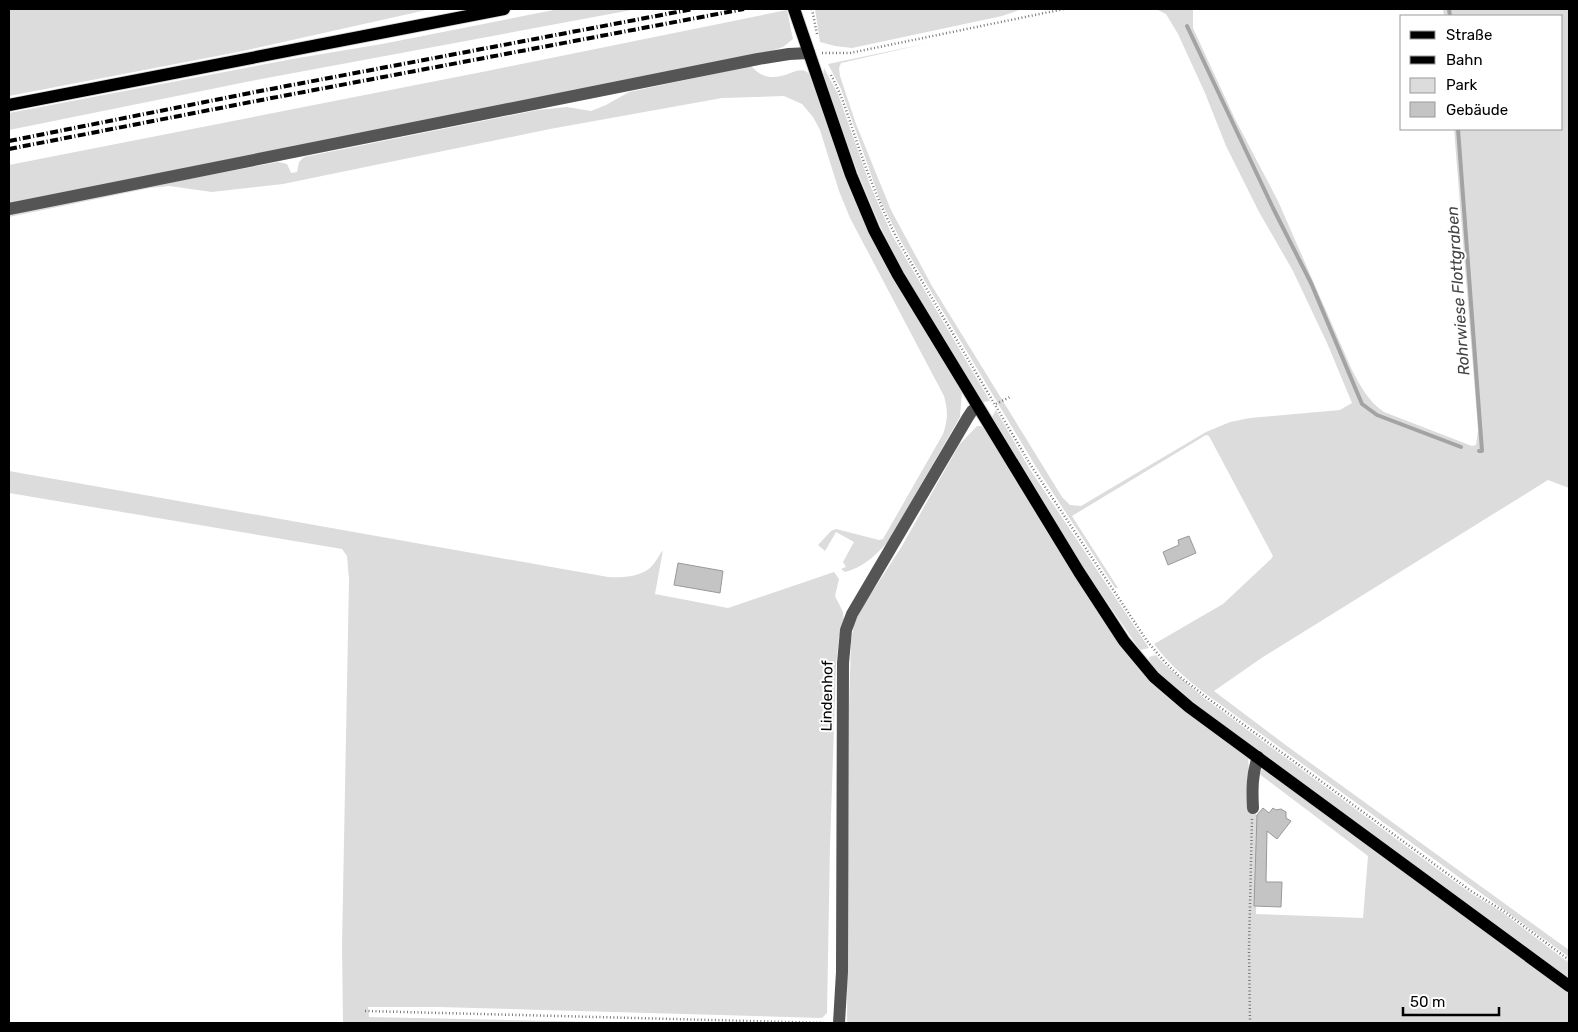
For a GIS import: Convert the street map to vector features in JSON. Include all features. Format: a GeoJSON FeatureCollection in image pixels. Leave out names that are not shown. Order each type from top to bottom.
{"type":"FeatureCollection","features":[{"type":"Feature","properties":{"kind":"main road"},"geometry":{"type":"LineString","coordinates":[[9,104],[473,12],[504,9]]}},
{"type":"Feature","properties":{"kind":"main road"},"geometry":{"type":"LineString","coordinates":[[794,9],[815,54],[851,175],[874,230],[898,275],[1098,602],[1145,668],[1171,694],[1569,986]]}},
{"type":"Feature","properties":{"kind":"street"},"geometry":{"type":"LineString","coordinates":[[9,209],[748,61],[789,54],[815,54]]}},
{"type":"Feature","properties":{"kind":"street","name":"Lindenhof"},"geometry":{"type":"LineString","coordinates":[[839,1023],[842,972],[843,663],[846,630],[852,614],[968,417],[980,410]]}},
{"type":"Feature","properties":{"kind":"street"},"geometry":{"type":"LineString","coordinates":[[1253,808],[1252,782],[1254,766],[1258,757]]}},
{"type":"Feature","properties":{"kind":"path"},"geometry":{"type":"LineString","coordinates":[[812,9],[817,37]]}},
{"type":"Feature","properties":{"kind":"path"},"geometry":{"type":"LineString","coordinates":[[815,54],[850,53],[1064,9]]}},
{"type":"Feature","properties":{"kind":"path"},"geometry":{"type":"LineString","coordinates":[[815,54],[819,45]]}},
{"type":"Feature","properties":{"kind":"path"},"geometry":{"type":"LineString","coordinates":[[815,54],[824,60]]}},
{"type":"Feature","properties":{"kind":"path"},"geometry":{"type":"LineString","coordinates":[[831,75],[839,90],[868,175],[884,214],[900,244],[1035,472],[1142,634],[1164,661],[1210,700],[1471,891],[1505,912],[1569,960]]}},
{"type":"Feature","properties":{"kind":"path"},"geometry":{"type":"LineString","coordinates":[[980,410],[996,405],[1010,397]]}},
{"type":"Feature","properties":{"kind":"path"},"geometry":{"type":"LineString","coordinates":[[1250,1023],[1249,948],[1253,808]]}},
{"type":"Feature","properties":{"kind":"path"},"geometry":{"type":"LineString","coordinates":[[365,1011],[839,1023]]}},
{"type":"Feature","properties":{"kind":"green space"},"geometry":{"type":"Polygon","coordinates":[[[9,9],[431,9],[243,51],[9,96],[9,9]]]}},
{"type":"Feature","properties":{"kind":"green space"},"geometry":{"type":"Polygon","coordinates":[[[559,9],[637,9],[256,80],[9,130],[9,113],[298,58],[382,44],[559,9]]]}},
{"type":"Feature","properties":{"kind":"green space"},"geometry":{"type":"Polygon","coordinates":[[[815,9],[1022,9],[1002,16],[852,48],[820,42],[815,9]]]}},
{"type":"Feature","properties":{"kind":"green space"},"geometry":{"type":"Polygon","coordinates":[[[1156,9],[1193,9],[1193,28],[1235,119],[1278,201],[1352,370],[1365,393],[1384,412],[1472,446],[1476,445],[1478,430],[1454,130],[1563,130],[1563,15],[1444,15],[1443,9],[1569,9],[1569,488],[1548,480],[1263,657],[1214,691],[1569,950],[1569,957],[1206,694],[1178,671],[1154,644],[1223,604],[1273,556],[1209,436],[1206,435],[1072,516],[1118,588],[1115,588],[1036,467],[902,243],[880,200],[841,89],[828,64],[929,43],[841,63],[839,68],[840,76],[856,124],[891,210],[932,286],[1062,497],[1070,505],[1081,506],[1206,432],[1230,422],[1250,418],[1340,410],[1352,403],[1327,343],[1293,271],[1259,212],[1226,146],[1205,93],[1178,34],[1166,14],[1156,9]]]}},
{"type":"Feature","properties":{"kind":"green space"},"geometry":{"type":"Polygon","coordinates":[[[787,10],[793,39],[783,47],[771,51],[9,205],[9,165],[787,10]]]}},
{"type":"Feature","properties":{"kind":"green space"},"geometry":{"type":"Polygon","coordinates":[[[751,66],[768,77],[776,77],[802,70],[809,74],[867,229],[900,291],[962,392],[960,417],[888,542],[868,560],[845,572],[841,569],[846,567],[843,562],[854,542],[836,532],[825,551],[818,545],[831,531],[836,529],[879,540],[883,539],[943,434],[947,420],[946,406],[944,396],[850,218],[839,191],[820,130],[813,117],[802,104],[784,96],[722,98],[550,129],[283,184],[212,192],[169,186],[150,188],[9,217],[9,213],[278,162],[287,164],[291,173],[297,172],[299,162],[304,157],[538,110],[567,107],[591,111],[629,92],[751,66]]]}},
{"type":"Feature","properties":{"kind":"green space"},"geometry":{"type":"Polygon","coordinates":[[[824,68],[838,94],[870,185],[892,235],[990,401],[983,402],[897,261],[866,193],[848,147],[823,77],[824,68]]]}},
{"type":"Feature","properties":{"kind":"green space"},"geometry":{"type":"Polygon","coordinates":[[[996,410],[1029,468],[1149,648],[1140,650],[1089,576],[992,417],[996,410]]]}},
{"type":"Feature","properties":{"kind":"green space"},"geometry":{"type":"Polygon","coordinates":[[[977,426],[986,429],[1138,669],[1173,702],[1248,756],[1252,812],[1257,815],[1254,906],[1256,906],[1256,914],[1363,918],[1368,856],[1258,773],[1264,768],[1569,992],[1569,1023],[847,1023],[849,707],[851,641],[854,624],[863,606],[902,546],[959,445],[977,426]]]}},
{"type":"Feature","properties":{"kind":"green space"},"geometry":{"type":"Polygon","coordinates":[[[9,471],[608,577],[625,577],[642,573],[651,567],[663,550],[655,594],[728,608],[834,572],[839,579],[835,596],[843,612],[844,622],[839,637],[836,666],[827,1013],[822,1018],[439,1007],[368,1007],[369,1017],[640,1023],[343,1023],[342,946],[349,579],[347,556],[342,549],[9,493],[9,471]]]}},
{"type":"Feature","properties":{"kind":"green space"},"geometry":{"type":"Polygon","coordinates":[[[1156,655],[1204,698],[1441,872],[1502,912],[1569,963],[1569,978],[1201,709],[1155,670],[1149,657],[1156,655]]]}},
{"type":"Feature","properties":{"kind":"building"},"geometry":{"type":"Polygon","coordinates":[[[1189,536],[1196,553],[1168,565],[1163,552],[1179,545],[1178,540],[1189,536]]]}},
{"type":"Feature","properties":{"kind":"building"},"geometry":{"type":"Polygon","coordinates":[[[678,563],[723,571],[720,593],[674,585],[678,563]]]}},
{"type":"Feature","properties":{"kind":"building"},"geometry":{"type":"Polygon","coordinates":[[[1263,808],[1269,813],[1273,808],[1276,810],[1281,809],[1286,812],[1286,818],[1291,821],[1277,839],[1267,831],[1266,882],[1282,882],[1281,907],[1254,906],[1257,815],[1263,808]]]}},
{"type":"Feature","properties":{"kind":"waterway","name":"Rohrwiese Flottgraben"},"geometry":{"type":"LineString","coordinates":[[1449,9],[1450,15]]}},
{"type":"Feature","properties":{"kind":"waterway"},"geometry":{"type":"LineString","coordinates":[[1187,26],[1273,208],[1311,283],[1362,404],[1377,415],[1461,447]]}},
{"type":"Feature","properties":{"kind":"waterway","name":"Rohrwiese Flottgraben"},"geometry":{"type":"LineString","coordinates":[[1458,130],[1482,451],[1479,451]]}},
{"type":"Feature","properties":{"kind":"railway"},"geometry":{"type":"LineString","coordinates":[[9,141],[693,9]]}},
{"type":"Feature","properties":{"kind":"railway"},"geometry":{"type":"LineString","coordinates":[[9,149],[744,9]]}}]}
